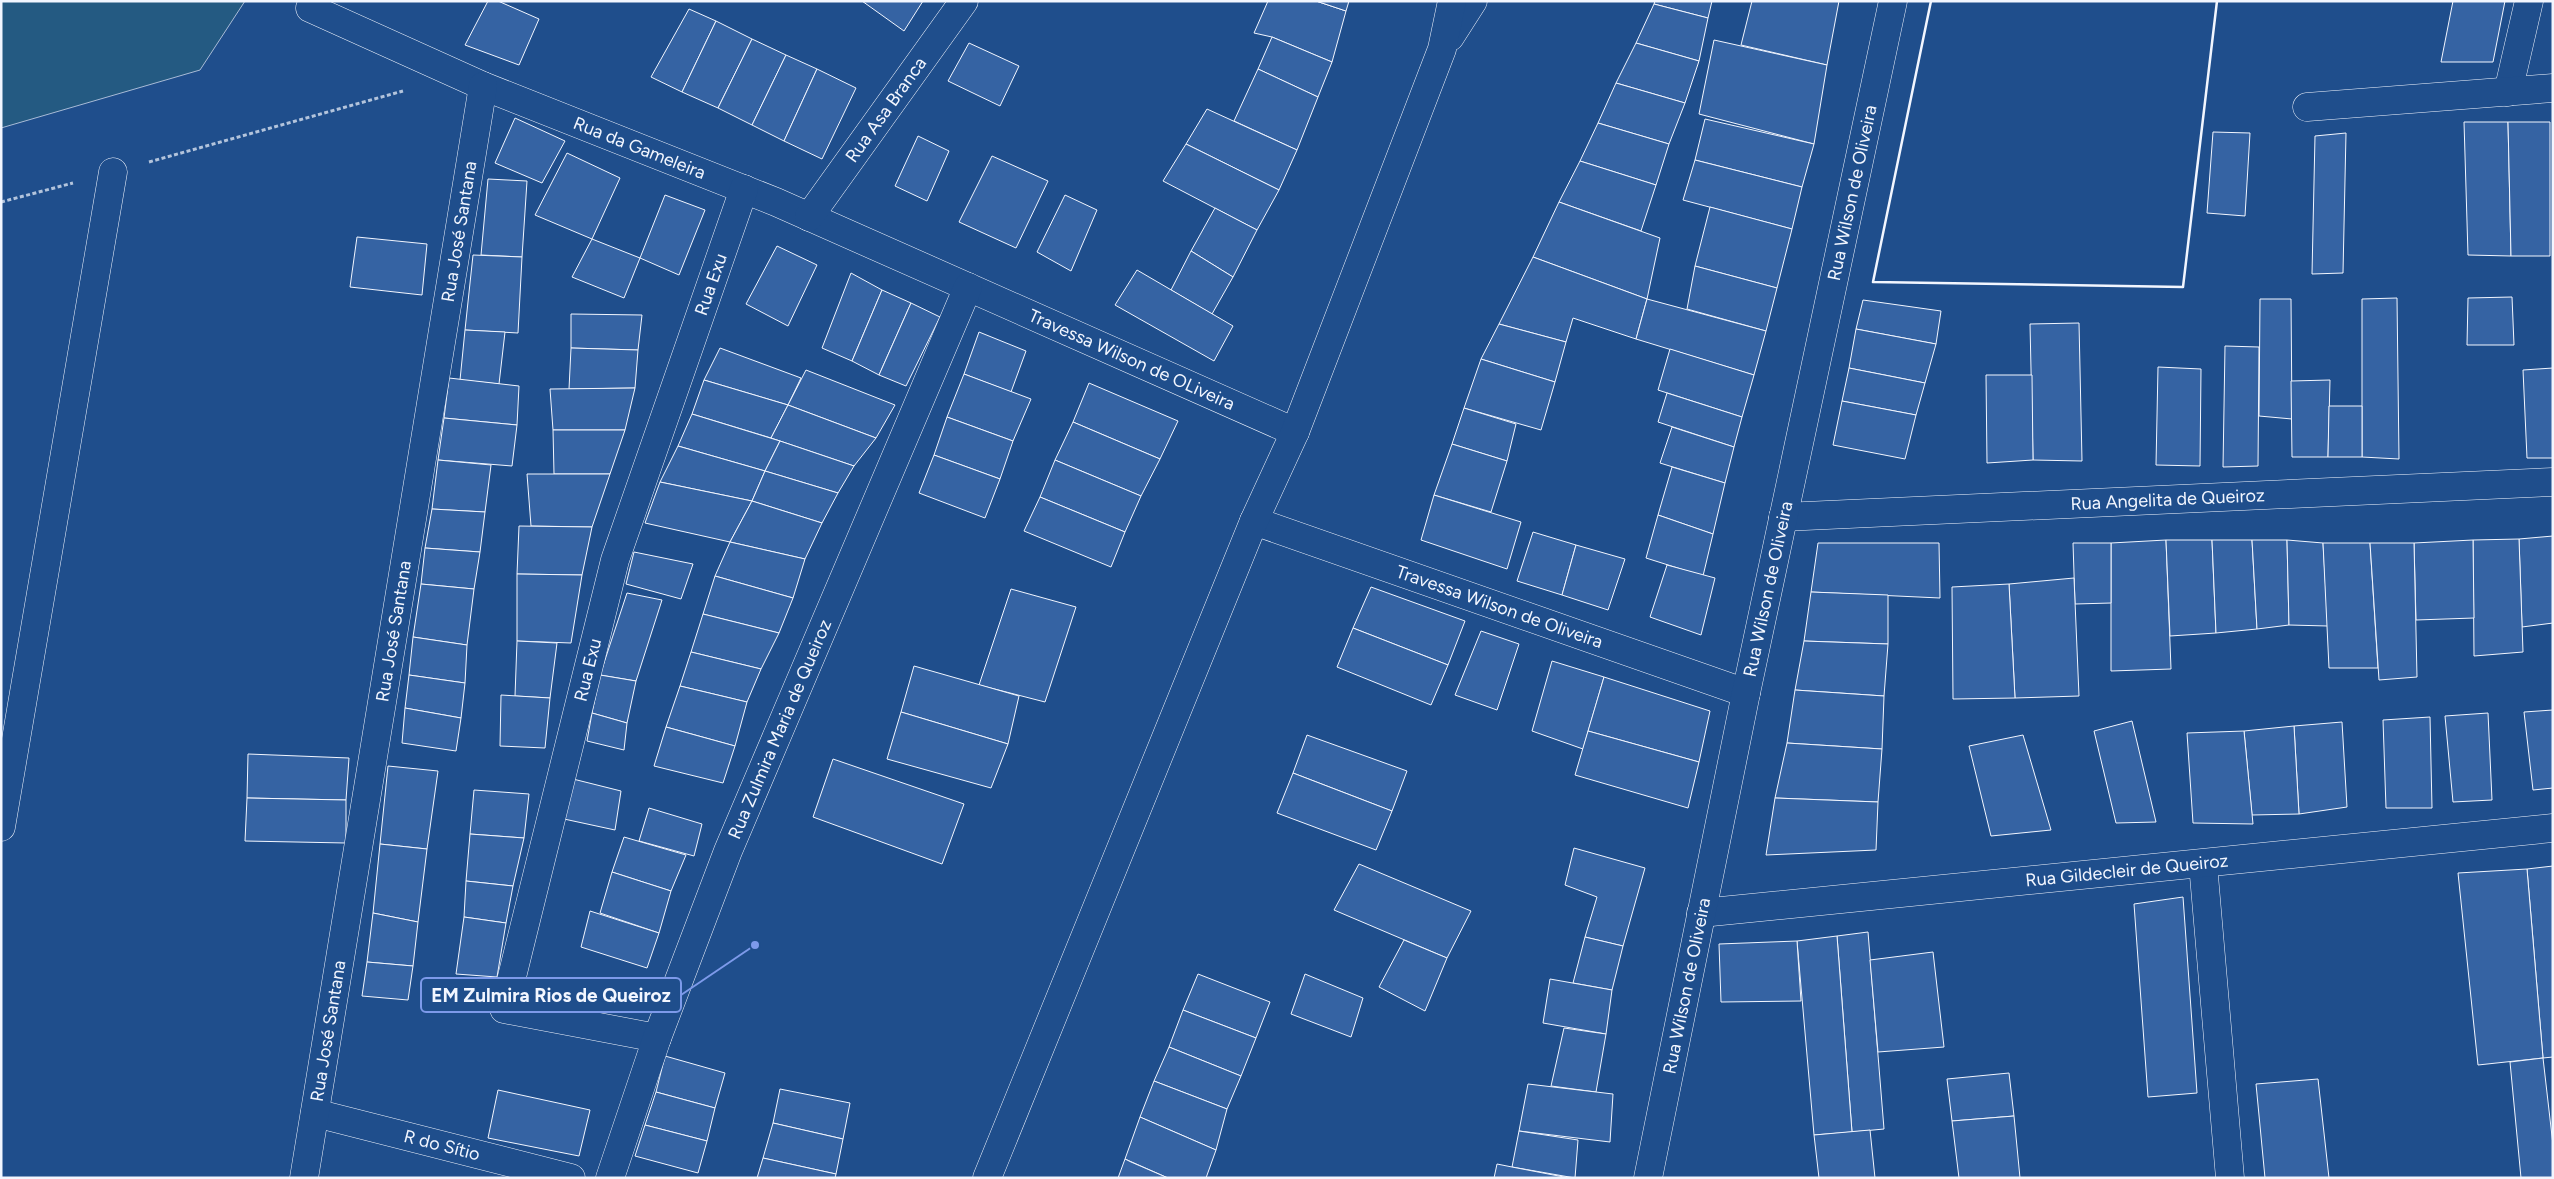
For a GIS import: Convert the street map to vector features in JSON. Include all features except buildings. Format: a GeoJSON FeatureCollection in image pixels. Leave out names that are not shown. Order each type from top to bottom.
{"type":"FeatureCollection","features":[{"type":"Feature","properties":{"kind":"street","name":"Rua Asa Branca"},"geometry":{"type":"LineString","coordinates":[[809,217],[964,1]]}},
{"type":"Feature","properties":{"kind":"street"},"geometry":{"type":"LineString","coordinates":[[987,1178],[1254,520],[1295,432],[1442,49],[1452,1]]}},
{"type":"Feature","properties":{"kind":"street"},"geometry":{"type":"LineString","coordinates":[[1442,49],[1473,1]]}},
{"type":"Feature","properties":{"kind":"street","name":"Rua Wilson de Oliveira"},"geometry":{"type":"LineString","coordinates":[[1648,1178],[1746,693],[1893,1]]}},
{"type":"Feature","properties":{"kind":"street"},"geometry":{"type":"LineString","coordinates":[[2508,92],[2529,1]]}},
{"type":"Feature","properties":{"kind":"street","name":"Rua da Gameleira"},"geometry":{"type":"LineString","coordinates":[[310,8],[483,86],[744,189],[968,287]]}},
{"type":"Feature","properties":{"kind":"street","name":"Rua José Santana"},"geometry":{"type":"LineString","coordinates":[[304,1178],[483,86]]}},
{"type":"Feature","properties":{"kind":"street"},"geometry":{"type":"LineString","coordinates":[[2307,107],[2553,88]]}},
{"type":"Feature","properties":{"kind":"street"},"geometry":{"type":"LineString","coordinates":[[1,827],[113,172]]}},
{"type":"Feature","properties":{"kind":"street","name":"Rua Exu"},"geometry":{"type":"LineString","coordinates":[[658,1038],[504,1009],[615,560],[744,189]]}},
{"type":"Feature","properties":{"kind":"street","name":"Travessa Wilson de OLiveira"},"geometry":{"type":"LineString","coordinates":[[968,287],[1295,432]]}},
{"type":"Feature","properties":{"kind":"street","name":"Rua Zulmira Maria de Queiroz"},"geometry":{"type":"LineString","coordinates":[[610,1178],[658,1038],[728,851],[968,287]]}},
{"type":"Feature","properties":{"kind":"street","name":"Rua Angelita de Queiroz"},"geometry":{"type":"LineString","coordinates":[[1783,517],[2553,482]]}},
{"type":"Feature","properties":{"kind":"street","name":"Travessa Wilson de Oliveira"},"geometry":{"type":"LineString","coordinates":[[1254,520],[1746,693]]}},
{"type":"Feature","properties":{"kind":"street","name":"Rua Gildecleir de Queiroz"},"geometry":{"type":"LineString","coordinates":[[1701,914],[2553,828]]}},
{"type":"Feature","properties":{"kind":"street"},"geometry":{"type":"LineString","coordinates":[[2203,864],[2230,1178]]}},
{"type":"Feature","properties":{"kind":"street","name":"R do Sítio"},"geometry":{"type":"LineString","coordinates":[[315,1113],[571,1178]]}},
{"type":"Feature","properties":{"kind":"path"},"geometry":{"type":"LineString","coordinates":[[1,202],[404,91]]}},
{"type":"Feature","properties":{"kind":"shaded area"},"geometry":{"type":"Polygon","coordinates":[[[1,1],[245,1],[200,70],[1,128],[1,1]]]}},
{"type":"Feature","properties":{"kind":"wall"},"geometry":{"type":"LineString","coordinates":[[1931,1],[1873,282],[2183,287],[2217,1]]}},
{"type":"Feature","properties":{"kind":"place","name":"EM Zulmira Rios de Queiroz"},"geometry":{"type":"Point","coordinates":[755,945]}}]}
